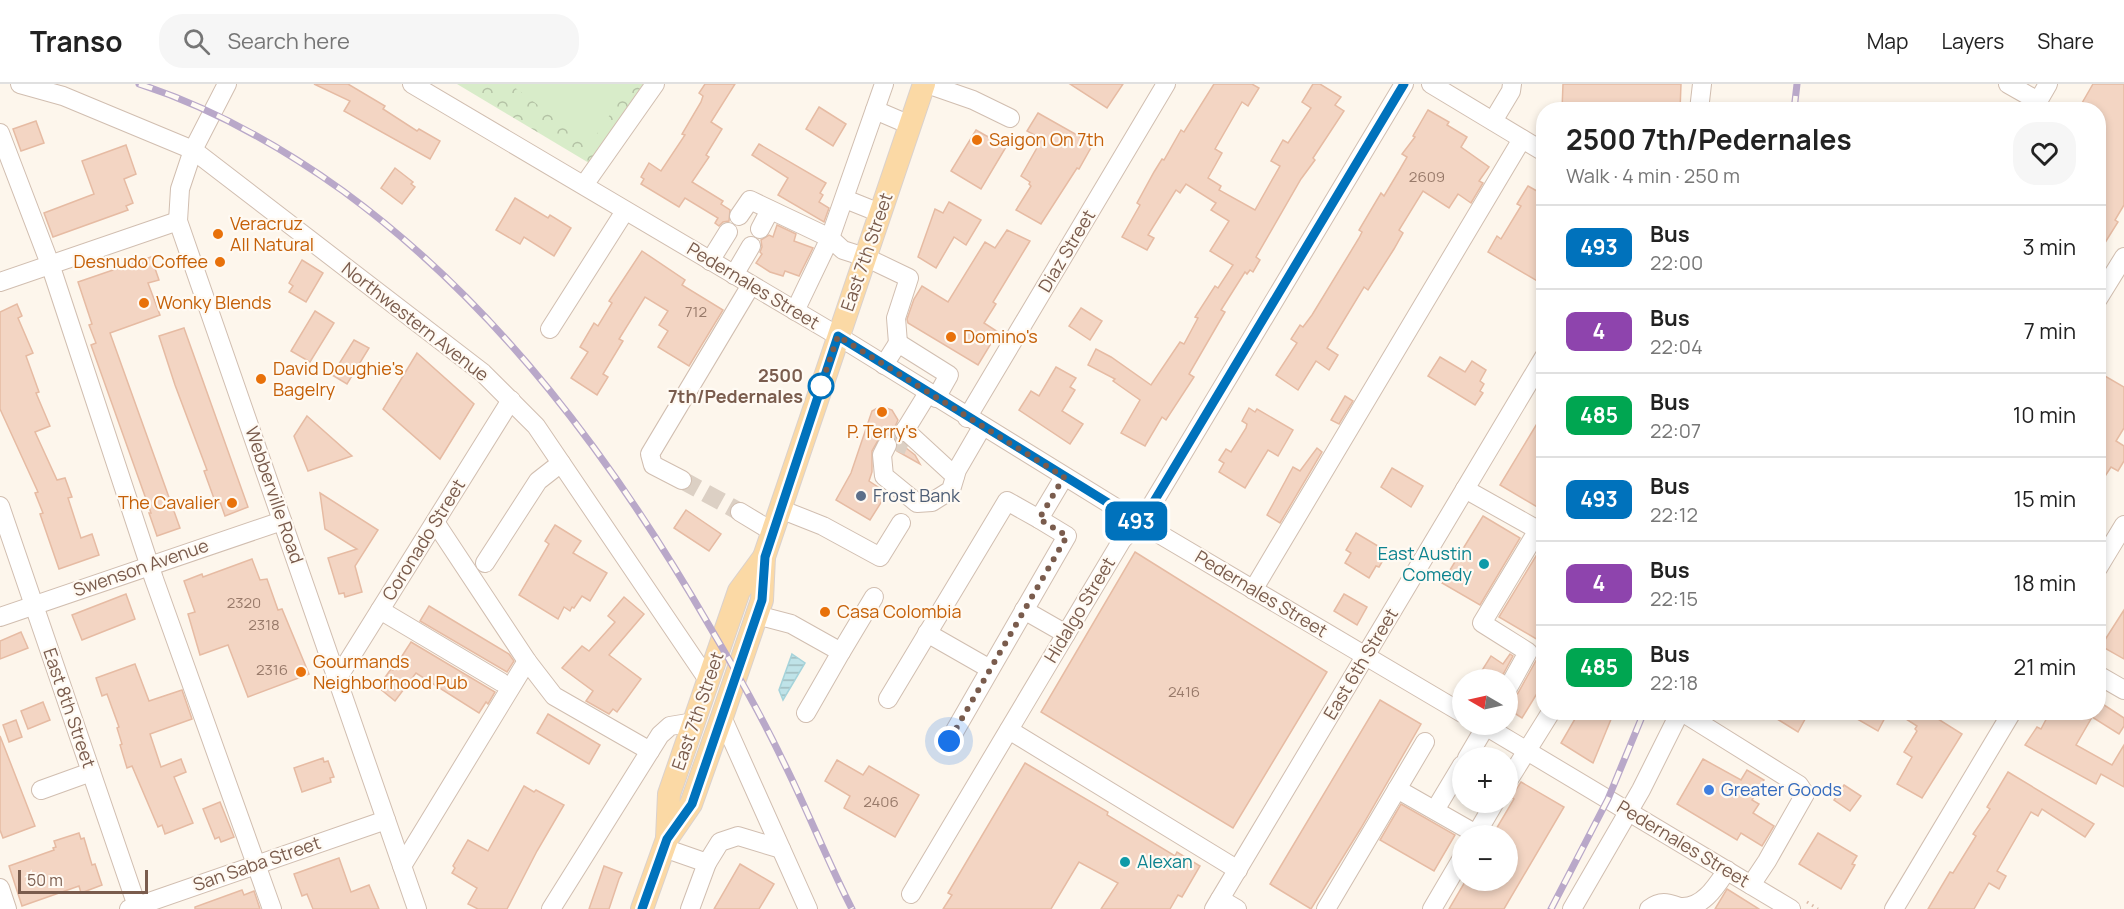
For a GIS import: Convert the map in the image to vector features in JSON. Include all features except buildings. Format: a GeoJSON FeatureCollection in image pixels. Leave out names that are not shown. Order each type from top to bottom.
{"type":"FeatureCollection","features":[{"type":"Feature","properties":{"kind":"main road","name":"East 7th Street"},"geometry":{"type":"LineString","coordinates":[[642,909],[665,844],[692,804],[722,717],[762,600],[765,557],[780,509],[910,125],[926,84]]}},
{"type":"Feature","properties":{"kind":"main road","name":"East 7th Street"},"geometry":{"type":"LineString","coordinates":[[665,844],[669,794],[739,591],[765,557]]}},
{"type":"Feature","properties":{"kind":"street","name":"Northwestern Avenue"},"geometry":{"type":"LineString","coordinates":[[20,84],[63,96],[193,150],[483,373],[536,426],[708,680]]}},
{"type":"Feature","properties":{"kind":"street","name":"Webberville Road"},"geometry":{"type":"LineString","coordinates":[[227,84],[193,150],[180,189],[178,221],[214,319],[417,909]]}},
{"type":"Feature","properties":{"kind":"street","name":"Pedernales Street"},"geometry":{"type":"LineString","coordinates":[[412,84],[838,336],[1064,477],[1452,707]]}},
{"type":"Feature","properties":{"kind":"street"},"geometry":{"type":"LineString","coordinates":[[584,185],[655,84]]}},
{"type":"Feature","properties":{"kind":"street"},"geometry":{"type":"LineString","coordinates":[[795,311],[830,238],[884,84]]}},
{"type":"Feature","properties":{"kind":"street"},"geometry":{"type":"LineString","coordinates":[[926,84],[973,100],[1010,118]]}},
{"type":"Feature","properties":{"kind":"street","name":"Diaz Street"},"geometry":{"type":"LineString","coordinates":[[953,483],[975,422],[1166,84]]}},
{"type":"Feature","properties":{"kind":"street","name":"Hidalgo Street"},"geometry":{"type":"LineString","coordinates":[[911,894],[1122,540],[1153,503],[1404,84]]}},
{"type":"Feature","properties":{"kind":"street"},"geometry":{"type":"LineString","coordinates":[[1431,84],[1536,147]]}},
{"type":"Feature","properties":{"kind":"street"},"geometry":{"type":"LineString","coordinates":[[1493,122],[1511,91],[1512,84]]}},
{"type":"Feature","properties":{"kind":"street"},"geometry":{"type":"LineString","coordinates":[[1700,102],[1702,84]]}},
{"type":"Feature","properties":{"kind":"street"},"geometry":{"type":"LineString","coordinates":[[2008,84],[2031,102]]}},
{"type":"Feature","properties":{"kind":"street"},"geometry":{"type":"LineString","coordinates":[[2037,102],[2048,84]]}},
{"type":"Feature","properties":{"kind":"street"},"geometry":{"type":"LineString","coordinates":[[875,110],[910,125]]}},
{"type":"Feature","properties":{"kind":"street"},"geometry":{"type":"LineString","coordinates":[[0,134],[50,264],[150,565],[272,909]]}},
{"type":"Feature","properties":{"kind":"street"},"geometry":{"type":"LineString","coordinates":[[1253,590],[1522,139]]}},
{"type":"Feature","properties":{"kind":"street"},"geometry":{"type":"LineString","coordinates":[[844,199],[880,213]]}},
{"type":"Feature","properties":{"kind":"street"},"geometry":{"type":"LineString","coordinates":[[739,216],[750,200],[830,238],[843,250],[865,257],[909,278],[896,318],[898,343],[884,365]]}},
{"type":"Feature","properties":{"kind":"street"},"geometry":{"type":"LineString","coordinates":[[760,229],[770,210]]}},
{"type":"Feature","properties":{"kind":"street"},"geometry":{"type":"LineString","coordinates":[[550,330],[626,211]]}},
{"type":"Feature","properties":{"kind":"street"},"geometry":{"type":"LineString","coordinates":[[0,282],[178,221]]}},
{"type":"Feature","properties":{"kind":"street"},"geometry":{"type":"LineString","coordinates":[[710,261],[728,232]]}},
{"type":"Feature","properties":{"kind":"street"},"geometry":{"type":"LineString","coordinates":[[734,275],[751,246]]}},
{"type":"Feature","properties":{"kind":"street"},"geometry":{"type":"LineString","coordinates":[[2106,286],[2124,257]]}},
{"type":"Feature","properties":{"kind":"street"},"geometry":{"type":"LineString","coordinates":[[682,480],[653,465],[650,454],[751,285]]}},
{"type":"Feature","properties":{"kind":"street"},"geometry":{"type":"LineString","coordinates":[[892,448],[882,455],[884,476],[917,503],[932,502],[953,483],[904,431],[949,375],[898,343]]}},
{"type":"Feature","properties":{"kind":"street","name":"East 6th Street"},"geometry":{"type":"LineString","coordinates":[[1217,904],[1465,489],[1536,382]]}},
{"type":"Feature","properties":{"kind":"street","name":"Coronado Street"},"geometry":{"type":"LineString","coordinates":[[337,679],[511,400]]}},
{"type":"Feature","properties":{"kind":"street"},"geometry":{"type":"LineString","coordinates":[[484,562],[538,481],[561,463]]}},
{"type":"Feature","properties":{"kind":"street"},"geometry":{"type":"LineString","coordinates":[[1039,519],[1064,477]]}},
{"type":"Feature","properties":{"kind":"street"},"geometry":{"type":"LineString","coordinates":[[1465,489],[1536,529]]}},
{"type":"Feature","properties":{"kind":"street"},"geometry":{"type":"LineString","coordinates":[[888,699],[1007,501],[1067,536],[949,741]]}},
{"type":"Feature","properties":{"kind":"street","name":"East 8th Street"},"geometry":{"type":"LineString","coordinates":[[0,506],[135,908]]}},
{"type":"Feature","properties":{"kind":"street"},"geometry":{"type":"LineString","coordinates":[[780,509],[823,526],[880,558],[901,523]]}},
{"type":"Feature","properties":{"kind":"street"},"geometry":{"type":"LineString","coordinates":[[740,512],[773,532]]}},
{"type":"Feature","properties":{"kind":"street","name":"Swenson Avenue"},"geometry":{"type":"LineString","coordinates":[[0,617],[282,521]]}},
{"type":"Feature","properties":{"kind":"street"},"geometry":{"type":"LineString","coordinates":[[435,522],[527,661],[554,696],[650,751]]}},
{"type":"Feature","properties":{"kind":"street"},"geometry":{"type":"LineString","coordinates":[[2106,555],[2124,525]]}},
{"type":"Feature","properties":{"kind":"street"},"geometry":{"type":"LineString","coordinates":[[1518,670],[1528,652],[1482,623],[1536,533]]}},
{"type":"Feature","properties":{"kind":"street"},"geometry":{"type":"LineString","coordinates":[[806,713],[874,597]]}},
{"type":"Feature","properties":{"kind":"street"},"geometry":{"type":"LineString","coordinates":[[380,610],[501,682]]}},
{"type":"Feature","properties":{"kind":"street"},"geometry":{"type":"LineString","coordinates":[[1024,610],[1066,634]]}},
{"type":"Feature","properties":{"kind":"street"},"geometry":{"type":"LineString","coordinates":[[757,615],[791,624],[841,652]]}},
{"type":"Feature","properties":{"kind":"street"},"geometry":{"type":"LineString","coordinates":[[927,633],[990,669]]}},
{"type":"Feature","properties":{"kind":"street"},"geometry":{"type":"LineString","coordinates":[[402,866],[527,661]]}},
{"type":"Feature","properties":{"kind":"street"},"geometry":{"type":"LineString","coordinates":[[2106,680],[2124,690]]}},
{"type":"Feature","properties":{"kind":"street"},"geometry":{"type":"LineString","coordinates":[[722,717],[808,909]]}},
{"type":"Feature","properties":{"kind":"street"},"geometry":{"type":"LineString","coordinates":[[1518,765],[1546,720]]}},
{"type":"Feature","properties":{"kind":"street"},"geometry":{"type":"LineString","coordinates":[[1572,909],[1677,720]]}},
{"type":"Feature","properties":{"kind":"street"},"geometry":{"type":"LineString","coordinates":[[1694,720],[1800,785],[1805,794],[1751,885]]}},
{"type":"Feature","properties":{"kind":"street"},"geometry":{"type":"LineString","coordinates":[[1894,909],[2007,720]]}},
{"type":"Feature","properties":{"kind":"street"},"geometry":{"type":"LineString","coordinates":[[551,909],[660,735],[670,726],[694,722]]}},
{"type":"Feature","properties":{"kind":"street"},"geometry":{"type":"LineString","coordinates":[[1009,730],[1238,870]]}},
{"type":"Feature","properties":{"kind":"street","name":"Pedernales Street"},"geometry":{"type":"LineString","coordinates":[[1502,735],[1751,885],[1770,903],[1791,909]]}},
{"type":"Feature","properties":{"kind":"street"},"geometry":{"type":"LineString","coordinates":[[1326,909],[1425,742]]}},
{"type":"Feature","properties":{"kind":"street"},"geometry":{"type":"LineString","coordinates":[[41,789],[91,772]]}},
{"type":"Feature","properties":{"kind":"street"},"geometry":{"type":"LineString","coordinates":[[1435,810],[1452,782]]}},
{"type":"Feature","properties":{"kind":"street"},"geometry":{"type":"LineString","coordinates":[[1397,789],[1460,825]]}},
{"type":"Feature","properties":{"kind":"street","name":"San Saba Street"},"geometry":{"type":"LineString","coordinates":[[135,908],[386,820]]}},
{"type":"Feature","properties":{"kind":"street"},"geometry":{"type":"LineString","coordinates":[[690,909],[707,863],[720,842],[738,836],[781,849]]}},
{"type":"Feature","properties":{"kind":"street"},"geometry":{"type":"LineString","coordinates":[[665,844],[707,863]]}},
{"type":"Feature","properties":{"kind":"street"},"geometry":{"type":"LineString","coordinates":[[1649,909],[1669,902],[1685,907],[1701,903],[1709,896],[1727,870]]}},
{"type":"Feature","properties":{"kind":"street"},"geometry":{"type":"LineString","coordinates":[[1432,909],[1452,875]]}},
{"type":"Feature","properties":{"kind":"street"},"geometry":{"type":"LineString","coordinates":[[0,888],[7,909]]}},
{"type":"Feature","properties":{"kind":"street"},"geometry":{"type":"LineString","coordinates":[[1217,904],[1237,909]]}},
{"type":"Feature","properties":{"kind":"green space"},"geometry":{"type":"Polygon","coordinates":[[[457,84],[643,84],[589,163],[457,84]]]}},
{"type":"Feature","properties":{"kind":"green space"},"geometry":{"type":"Polygon","coordinates":[[[510,84],[631,84],[590,144],[510,84]]]}},
{"type":"Feature","properties":{"kind":"water"},"geometry":{"type":"Polygon","coordinates":[[[792,654],[805,663],[783,700],[779,690],[792,654]]]}},
{"type":"Feature","properties":{"kind":"tunnel"},"geometry":{"type":"LineString","coordinates":[[896,451],[904,432]]}},
{"type":"Feature","properties":{"kind":"tunnel"},"geometry":{"type":"LineString","coordinates":[[682,480],[740,512]]}},
{"type":"Feature","properties":{"kind":"railway"},"geometry":{"type":"LineString","coordinates":[[139,84],[219,117],[319,174],[400,236],[453,284],[502,335],[593,446],[673,565],[766,727],[852,909]]}},
{"type":"Feature","properties":{"kind":"railway"},"geometry":{"type":"LineString","coordinates":[[1795,102],[1797,84]]}},
{"type":"Feature","properties":{"kind":"railway"},"geometry":{"type":"LineString","coordinates":[[1551,909],[1608,799],[1641,720]]}},
{"type":"Feature","properties":{"kind":"bus line","name":"493"},"geometry":{"type":"LineString","coordinates":[[642,909],[667,839],[692,804],[722,717],[762,600],[765,557],[838,336],[967,418],[1139,522],[1153,503],[1404,84]]}},
{"type":"Feature","properties":{"kind":"place","name":"Saigon On 7th"},"geometry":{"type":"Point","coordinates":[977,140]}},
{"type":"Feature","properties":{"kind":"place","name":"Veracruz All Natural"},"geometry":{"type":"Point","coordinates":[218,234]}},
{"type":"Feature","properties":{"kind":"place","name":"Desnudo Coffee"},"geometry":{"type":"Point","coordinates":[220,262]}},
{"type":"Feature","properties":{"kind":"place","name":"Wonky Blends"},"geometry":{"type":"Point","coordinates":[144,303]}},
{"type":"Feature","properties":{"kind":"place","name":"Domino's"},"geometry":{"type":"Point","coordinates":[951,337]}},
{"type":"Feature","properties":{"kind":"place","name":"David Doughie's Bagelry"},"geometry":{"type":"Point","coordinates":[261,379]}},
{"type":"Feature","properties":{"kind":"place","name":"2500 7th/Pedernales"},"geometry":{"type":"Point","coordinates":[821,386]}},
{"type":"Feature","properties":{"kind":"place","name":"P. Terry's"},"geometry":{"type":"Point","coordinates":[882,412]}},
{"type":"Feature","properties":{"kind":"place","name":"Frost Bank"},"geometry":{"type":"Point","coordinates":[861,496]}},
{"type":"Feature","properties":{"kind":"place","name":"The Cavalier"},"geometry":{"type":"Point","coordinates":[232,503]}},
{"type":"Feature","properties":{"kind":"place","name":"East Austin Comedy"},"geometry":{"type":"Point","coordinates":[1484,564]}},
{"type":"Feature","properties":{"kind":"place","name":"Casa Colombia"},"geometry":{"type":"Point","coordinates":[825,612]}},
{"type":"Feature","properties":{"kind":"place","name":"Gourmands Neighborhood Pub"},"geometry":{"type":"Point","coordinates":[301,672]}},
{"type":"Feature","properties":{"kind":"place","name":"Greater Goods"},"geometry":{"type":"Point","coordinates":[1709,790]}},
{"type":"Feature","properties":{"kind":"place","name":"Alexan"},"geometry":{"type":"Point","coordinates":[1125,862]}},
{"type":"Feature","properties":{"kind":"route"},"geometry":{"type":"LineString","coordinates":[[821,386],[820,388],[838,336],[1064,477],[1039,519],[1067,536],[949,741]]}}]}
